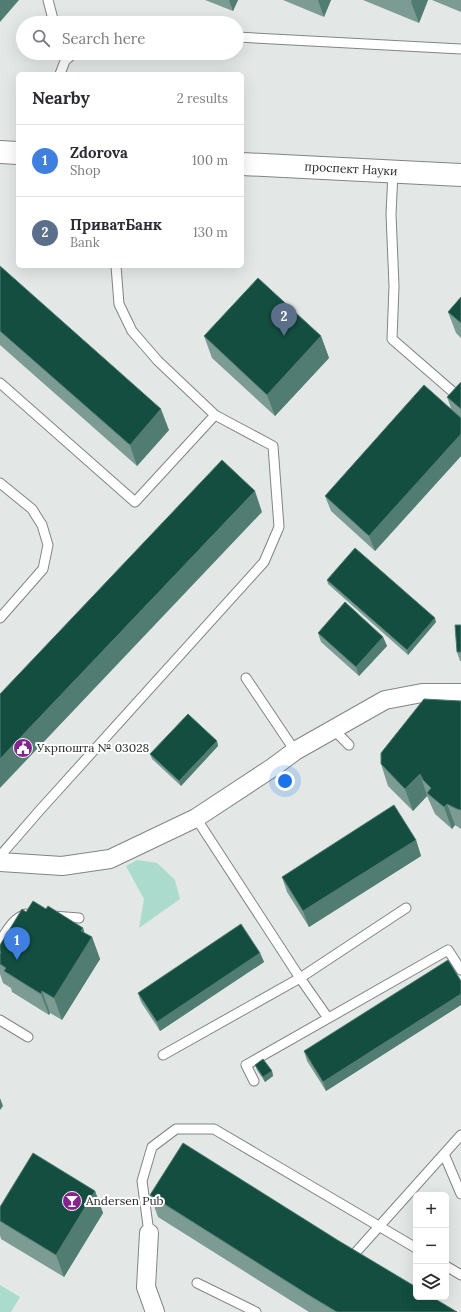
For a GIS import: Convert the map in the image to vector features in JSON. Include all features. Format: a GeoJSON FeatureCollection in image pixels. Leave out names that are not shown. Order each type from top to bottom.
{"type":"FeatureCollection","features":[{"type":"Feature","properties":{"kind":"main road"},"geometry":{"type":"LineString","coordinates":[[0,152],[16,153]]}},
{"type":"Feature","properties":{"kind":"main road","name":"проспект Науки"},"geometry":{"type":"LineString","coordinates":[[244,164],[461,174]]}},
{"type":"Feature","properties":{"kind":"street"},"geometry":{"type":"LineString","coordinates":[[1,863],[62,866],[110,858],[196,818],[295,751],[385,700],[422,693],[461,693]]}},
{"type":"Feature","properties":{"kind":"street"},"geometry":{"type":"LineString","coordinates":[[150,1233],[146,1287],[155,1312]]}},
{"type":"Feature","properties":{"kind":"lane"},"geometry":{"type":"LineString","coordinates":[[48,0],[52,16]]}},
{"type":"Feature","properties":{"kind":"lane"},"geometry":{"type":"LineString","coordinates":[[244,36],[461,49]]}},
{"type":"Feature","properties":{"kind":"lane"},"geometry":{"type":"LineString","coordinates":[[60,72],[63,60]]}},
{"type":"Feature","properties":{"kind":"lane"},"geometry":{"type":"LineString","coordinates":[[393,172],[391,214],[394,286],[392,339],[460,398]]}},
{"type":"Feature","properties":{"kind":"lane"},"geometry":{"type":"LineString","coordinates":[[1,863],[40,810],[264,562],[279,527],[274,446],[215,415],[158,361],[132,332],[119,304],[116,268]]}},
{"type":"Feature","properties":{"kind":"lane"},"geometry":{"type":"LineString","coordinates":[[0,383],[136,502],[215,415]]}},
{"type":"Feature","properties":{"kind":"lane"},"geometry":{"type":"LineString","coordinates":[[0,483],[32,509],[42,526],[48,545],[43,569],[0,618]]}},
{"type":"Feature","properties":{"kind":"lane"},"geometry":{"type":"LineString","coordinates":[[246,678],[295,751]]}},
{"type":"Feature","properties":{"kind":"lane"},"geometry":{"type":"LineString","coordinates":[[332,729],[349,745]]}},
{"type":"Feature","properties":{"kind":"lane"},"geometry":{"type":"LineString","coordinates":[[196,818],[300,978],[328,1018]]}},
{"type":"Feature","properties":{"kind":"lane"},"geometry":{"type":"LineString","coordinates":[[163,1055],[300,978],[406,908]]}},
{"type":"Feature","properties":{"kind":"lane"},"geometry":{"type":"LineString","coordinates":[[0,940],[11,924],[19,917],[27,913],[80,918]]}},
{"type":"Feature","properties":{"kind":"lane"},"geometry":{"type":"LineString","coordinates":[[254,1081],[246,1065],[448,950],[461,970]]}},
{"type":"Feature","properties":{"kind":"lane"},"geometry":{"type":"LineString","coordinates":[[0,1020],[28,1037]]}},
{"type":"Feature","properties":{"kind":"lane"},"geometry":{"type":"LineString","coordinates":[[150,1233],[142,1181],[152,1147],[176,1129],[214,1129],[413,1246]]}},
{"type":"Feature","properties":{"kind":"lane"},"geometry":{"type":"LineString","coordinates":[[347,1263],[461,1135]]}},
{"type":"Feature","properties":{"kind":"lane"},"geometry":{"type":"LineString","coordinates":[[444,1154],[461,1194]]}},
{"type":"Feature","properties":{"kind":"lane"},"geometry":{"type":"LineString","coordinates":[[449,1268],[461,1275]]}},
{"type":"Feature","properties":{"kind":"lane"},"geometry":{"type":"LineString","coordinates":[[197,1283],[256,1312]]}},
{"type":"Feature","properties":{"kind":"green space"},"geometry":{"type":"Polygon","coordinates":[[[137,860],[157,863],[175,880],[180,899],[139,928],[144,899],[126,866],[137,860]]]}},
{"type":"Feature","properties":{"kind":"green space"},"geometry":{"type":"Polygon","coordinates":[[[0,1285],[20,1297],[11,1312],[0,1312],[0,1285]]]}},
{"type":"Feature","properties":{"kind":"building"},"geometry":{"type":"Polygon","coordinates":[[[0,266],[161,409],[130,445],[0,331],[0,266]]]}},
{"type":"Feature","properties":{"kind":"building"},"geometry":{"type":"Polygon","coordinates":[[[258,278],[321,336],[267,395],[204,336],[258,278]]]}},
{"type":"Feature","properties":{"kind":"building"},"geometry":{"type":"Polygon","coordinates":[[[461,297],[461,323],[448,312],[461,297]]]}},
{"type":"Feature","properties":{"kind":"building"},"geometry":{"type":"Polygon","coordinates":[[[461,382],[461,409],[447,397],[461,382]]]}},
{"type":"Feature","properties":{"kind":"building"},"geometry":{"type":"Polygon","coordinates":[[[424,385],[461,418],[461,434],[369,536],[325,496],[424,385]]]}},
{"type":"Feature","properties":{"kind":"building"},"geometry":{"type":"Polygon","coordinates":[[[222,460],[255,491],[0,759],[0,694],[222,460]]]}},
{"type":"Feature","properties":{"kind":"building"},"geometry":{"type":"Polygon","coordinates":[[[355,548],[435,618],[407,650],[327,580],[355,548]]]}},
{"type":"Feature","properties":{"kind":"building"},"geometry":{"type":"Polygon","coordinates":[[[345,602],[383,637],[356,667],[318,633],[345,602]]]}},
{"type":"Feature","properties":{"kind":"building"},"geometry":{"type":"Polygon","coordinates":[[[455,625],[461,625],[461,652],[457,652],[455,625]]]}},
{"type":"Feature","properties":{"kind":"building"},"geometry":{"type":"Polygon","coordinates":[[[424,699],[461,701],[461,810],[447,804],[444,807],[427,793],[431,788],[423,780],[420,774],[405,789],[381,764],[381,753],[424,699]]]}},
{"type":"Feature","properties":{"kind":"building"},"geometry":{"type":"Polygon","coordinates":[[[188,714],[217,741],[179,781],[150,754],[188,714]]]}},
{"type":"Feature","properties":{"kind":"building"},"geometry":{"type":"Polygon","coordinates":[[[394,805],[416,840],[303,911],[282,877],[394,805]]]}},
{"type":"Feature","properties":{"kind":"building"},"geometry":{"type":"Polygon","coordinates":[[[33,901],[46,909],[48,906],[83,928],[81,931],[92,937],[54,998],[42,991],[41,994],[4,971],[6,968],[0,964],[0,945],[22,909],[26,912],[33,901]]]}},
{"type":"Feature","properties":{"kind":"building"},"geometry":{"type":"Polygon","coordinates":[[[241,924],[260,953],[157,1022],[138,993],[241,924]]]}},
{"type":"Feature","properties":{"kind":"building"},"geometry":{"type":"Polygon","coordinates":[[[448,960],[461,981],[461,994],[323,1082],[304,1051],[448,960]]]}},
{"type":"Feature","properties":{"kind":"building"},"geometry":{"type":"Polygon","coordinates":[[[263,1059],[272,1071],[263,1077],[255,1065],[263,1059]]]}},
{"type":"Feature","properties":{"kind":"building"},"geometry":{"type":"Polygon","coordinates":[[[183,1143],[339,1241],[413,1285],[413,1300],[437,1300],[457,1312],[337,1312],[150,1195],[183,1143]]]}},
{"type":"Feature","properties":{"kind":"building"},"geometry":{"type":"Polygon","coordinates":[[[33,1153],[95,1191],[56,1255],[0,1221],[0,1207],[33,1153]]]}},
{"type":"Feature","properties":{"kind":"place","name":"ПриватБанк"},"geometry":{"type":"Point","coordinates":[284,336]}},
{"type":"Feature","properties":{"kind":"place","name":"Укрпошта № 03028"},"geometry":{"type":"Point","coordinates":[23,748]}},
{"type":"Feature","properties":{"kind":"place","name":"Zdorova"},"geometry":{"type":"Point","coordinates":[17,960]}},
{"type":"Feature","properties":{"kind":"place","name":"Andersen Pub"},"geometry":{"type":"Point","coordinates":[72,1201]}}]}
